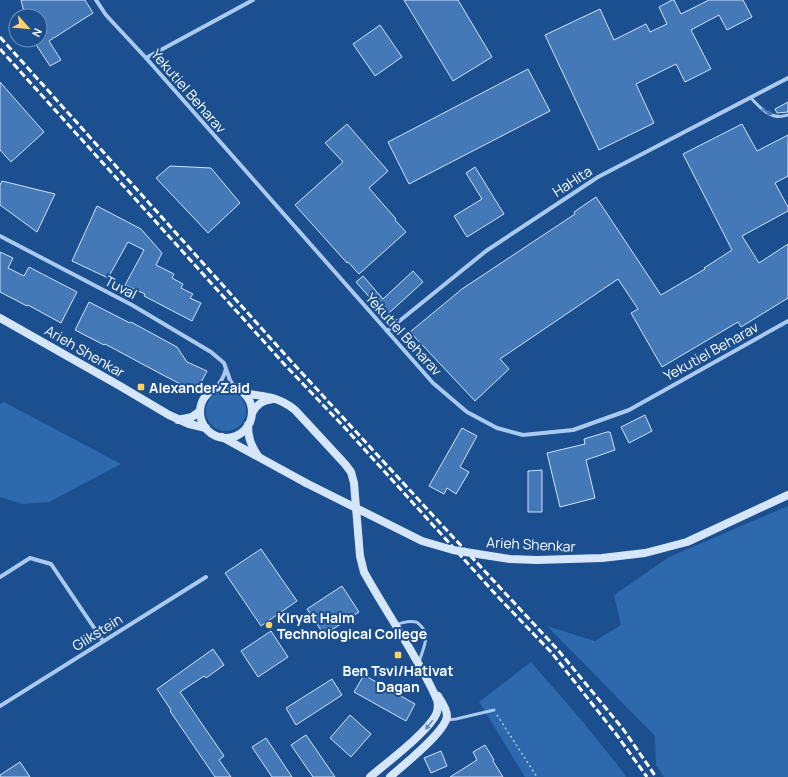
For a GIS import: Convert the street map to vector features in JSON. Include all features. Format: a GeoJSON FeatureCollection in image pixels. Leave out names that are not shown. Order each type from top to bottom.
{"type":"FeatureCollection","features":[{"type":"Feature","properties":{"kind":"street","name":"Yekutiel Beharav"},"geometry":{"type":"LineString","coordinates":[[96,0],[106,15],[146,58],[433,383],[467,412],[498,428],[523,435],[572,430],[628,410],[788,321]]}},
{"type":"Feature","properties":{"kind":"street"},"geometry":{"type":"LineString","coordinates":[[146,58],[253,0]]}},
{"type":"Feature","properties":{"kind":"street","name":"HaHita"},"geometry":{"type":"LineString","coordinates":[[386,331],[486,251],[598,177],[788,78]]}},
{"type":"Feature","properties":{"kind":"street","name":"Tuval"},"geometry":{"type":"LineString","coordinates":[[0,236],[132,305],[211,352],[222,360],[226,366],[230,380],[234,387]]}},
{"type":"Feature","properties":{"kind":"street","name":"Arieh Shenkar"},"geometry":{"type":"LineString","coordinates":[[0,318],[177,420],[206,428]]}},
{"type":"Feature","properties":{"kind":"street"},"geometry":{"type":"LineString","coordinates":[[226,366],[221,382],[209,392],[201,404],[201,420],[211,433],[222,438],[237,435],[244,431],[255,407],[260,402],[276,398]]}},
{"type":"Feature","properties":{"kind":"street"},"geometry":{"type":"LineString","coordinates":[[215,388],[224,386],[234,387],[240,390],[249,399],[252,406],[252,413]]}},
{"type":"Feature","properties":{"kind":"street"},"geometry":{"type":"LineString","coordinates":[[245,394],[259,394],[276,398],[296,410],[351,472],[354,483],[360,556],[364,572],[418,664],[438,704],[437,712],[430,723],[416,738],[370,777]]}},
{"type":"Feature","properties":{"kind":"street"},"geometry":{"type":"LineString","coordinates":[[177,420],[192,417],[200,411]]}},
{"type":"Feature","properties":{"kind":"street"},"geometry":{"type":"LineString","coordinates":[[248,425],[248,434],[258,456]]}},
{"type":"Feature","properties":{"kind":"street","name":"Arieh Shenkar"},"geometry":{"type":"LineString","coordinates":[[222,438],[422,541],[453,550],[510,559],[537,560],[602,558],[645,553],[687,542],[788,495]]}},
{"type":"Feature","properties":{"kind":"street"},"geometry":{"type":"LineString","coordinates":[[0,577],[30,558],[51,564],[103,641]]}},
{"type":"Feature","properties":{"kind":"street","name":"Glikstein"},"geometry":{"type":"LineString","coordinates":[[0,706],[206,577]]}},
{"type":"Feature","properties":{"kind":"street"},"geometry":{"type":"LineString","coordinates":[[390,777],[421,750],[441,729],[446,720],[446,711],[439,698],[432,690]]}},
{"type":"Feature","properties":{"kind":"lane"},"geometry":{"type":"LineString","coordinates":[[751,98],[767,114],[775,116],[788,115]]}},
{"type":"Feature","properties":{"kind":"lane"},"geometry":{"type":"LineString","coordinates":[[395,624],[409,621],[417,622],[423,628],[426,637],[418,664]]}},
{"type":"Feature","properties":{"kind":"lane"},"geometry":{"type":"LineString","coordinates":[[446,720],[494,710]]}},
{"type":"Feature","properties":{"kind":"path"},"geometry":{"type":"LineString","coordinates":[[494,710],[537,777]]}},
{"type":"Feature","properties":{"kind":"shaded area"},"geometry":{"type":"Polygon","coordinates":[[[230,391],[237,394],[243,400],[246,411],[245,419],[237,428],[230,431],[222,431],[215,428],[207,419],[206,407],[209,400],[218,392],[230,391]]]}},
{"type":"Feature","properties":{"kind":"shaded area"},"geometry":{"type":"Polygon","coordinates":[[[4,402],[121,464],[49,502],[22,504],[0,497],[0,404],[4,402]]]}},
{"type":"Feature","properties":{"kind":"shaded area"},"geometry":{"type":"Polygon","coordinates":[[[788,506],[788,777],[664,777],[656,765],[655,736],[547,626],[595,641],[621,625],[614,595],[669,557],[788,506]]]}},
{"type":"Feature","properties":{"kind":"shaded area"},"geometry":{"type":"Polygon","coordinates":[[[531,662],[583,722],[626,777],[525,777],[479,702],[531,662]]]}},
{"type":"Feature","properties":{"kind":"building"},"geometry":{"type":"Polygon","coordinates":[[[21,0],[85,0],[93,13],[49,41],[61,60],[50,66],[38,48],[48,48],[48,8],[23,8],[21,0]]]}},
{"type":"Feature","properties":{"kind":"building"},"geometry":{"type":"Polygon","coordinates":[[[404,0],[458,0],[492,57],[453,81],[404,0]]]}},
{"type":"Feature","properties":{"kind":"building"},"geometry":{"type":"Polygon","coordinates":[[[674,0],[681,14],[709,0],[743,0],[752,17],[727,30],[719,15],[691,30],[711,69],[685,82],[676,64],[636,84],[654,123],[599,150],[545,35],[600,9],[614,40],[646,24],[650,32],[667,24],[659,7],[674,0]]]}},
{"type":"Feature","properties":{"kind":"building"},"geometry":{"type":"Polygon","coordinates":[[[380,25],[402,57],[375,76],[353,44],[380,25]]]}},
{"type":"Feature","properties":{"kind":"building"},"geometry":{"type":"Polygon","coordinates":[[[528,69],[550,111],[409,184],[388,142],[528,69]]]}},
{"type":"Feature","properties":{"kind":"building"},"geometry":{"type":"Polygon","coordinates":[[[0,82],[44,132],[11,162],[0,150],[0,82]]]}},
{"type":"Feature","properties":{"kind":"building"},"geometry":{"type":"Polygon","coordinates":[[[788,102],[788,112],[777,113],[775,109],[788,102]]]}},
{"type":"Feature","properties":{"kind":"building"},"geometry":{"type":"Polygon","coordinates":[[[347,124],[388,171],[369,188],[406,232],[359,274],[348,262],[347,263],[295,205],[343,162],[325,143],[347,124]]]}},
{"type":"Feature","properties":{"kind":"building"},"geometry":{"type":"Polygon","coordinates":[[[742,124],[757,151],[788,135],[788,176],[775,183],[788,207],[788,211],[742,236],[759,263],[788,244],[788,298],[741,327],[738,322],[662,367],[631,313],[638,309],[618,279],[500,359],[509,369],[475,401],[410,332],[462,289],[575,214],[574,212],[596,197],[661,295],[705,269],[704,268],[732,250],[683,154],[742,124]]]}},
{"type":"Feature","properties":{"kind":"building"},"geometry":{"type":"Polygon","coordinates":[[[170,166],[211,168],[240,203],[208,233],[156,178],[170,166]]]}},
{"type":"Feature","properties":{"kind":"building"},"geometry":{"type":"Polygon","coordinates":[[[475,167],[504,214],[467,237],[454,216],[482,199],[466,173],[475,167]]]}},
{"type":"Feature","properties":{"kind":"building"},"geometry":{"type":"Polygon","coordinates":[[[2,181],[55,194],[37,232],[0,205],[0,185],[2,181]]]}},
{"type":"Feature","properties":{"kind":"building"},"geometry":{"type":"Polygon","coordinates":[[[97,206],[141,229],[162,253],[156,265],[174,274],[172,278],[183,284],[181,288],[193,294],[190,298],[201,303],[192,321],[144,296],[145,294],[125,285],[144,250],[128,242],[108,278],[72,261],[97,206]]]}},
{"type":"Feature","properties":{"kind":"building"},"geometry":{"type":"Polygon","coordinates":[[[0,252],[13,258],[8,268],[24,276],[29,267],[77,292],[61,323],[0,292],[0,252]]]}},
{"type":"Feature","properties":{"kind":"building"},"geometry":{"type":"Polygon","coordinates":[[[413,271],[423,282],[389,313],[382,306],[379,308],[356,282],[363,276],[383,299],[413,271]]]}},
{"type":"Feature","properties":{"kind":"building"},"geometry":{"type":"Polygon","coordinates":[[[89,302],[130,323],[131,322],[177,347],[187,362],[207,371],[196,392],[105,344],[104,345],[75,330],[89,302]]]}},
{"type":"Feature","properties":{"kind":"building"},"geometry":{"type":"Polygon","coordinates":[[[645,415],[652,431],[629,443],[621,427],[645,415]]]}},
{"type":"Feature","properties":{"kind":"building"},"geometry":{"type":"Polygon","coordinates":[[[462,428],[477,436],[460,467],[469,472],[456,494],[447,488],[444,494],[429,486],[462,428]]]}},
{"type":"Feature","properties":{"kind":"building"},"geometry":{"type":"Polygon","coordinates":[[[610,432],[615,450],[586,460],[595,498],[560,507],[547,453],[585,444],[584,439],[610,432]]]}},
{"type":"Feature","properties":{"kind":"building"},"geometry":{"type":"Polygon","coordinates":[[[542,470],[542,512],[528,512],[528,471],[542,470]]]}},
{"type":"Feature","properties":{"kind":"building"},"geometry":{"type":"Polygon","coordinates":[[[261,549],[297,601],[261,626],[225,573],[261,549]]]}},
{"type":"Feature","properties":{"kind":"building"},"geometry":{"type":"Polygon","coordinates":[[[342,586],[359,612],[324,635],[307,609],[342,586]]]}},
{"type":"Feature","properties":{"kind":"building"},"geometry":{"type":"Polygon","coordinates":[[[271,631],[288,657],[258,677],[241,651],[271,631]]]}},
{"type":"Feature","properties":{"kind":"building"},"geometry":{"type":"Polygon","coordinates":[[[213,649],[224,665],[206,678],[204,676],[180,692],[224,756],[219,760],[231,777],[215,777],[170,711],[171,710],[157,689],[213,649]]]}},
{"type":"Feature","properties":{"kind":"building"},"geometry":{"type":"Polygon","coordinates":[[[364,675],[415,704],[406,721],[354,692],[364,675]]]}},
{"type":"Feature","properties":{"kind":"building"},"geometry":{"type":"Polygon","coordinates":[[[332,679],[342,695],[296,725],[286,708],[332,679]]]}},
{"type":"Feature","properties":{"kind":"building"},"geometry":{"type":"Polygon","coordinates":[[[350,715],[371,734],[351,757],[330,738],[350,715]]]}},
{"type":"Feature","properties":{"kind":"building"},"geometry":{"type":"Polygon","coordinates":[[[306,735],[335,777],[313,777],[291,745],[306,735]]]}},
{"type":"Feature","properties":{"kind":"building"},"geometry":{"type":"Polygon","coordinates":[[[266,738],[292,777],[272,777],[252,747],[266,738]]]}},
{"type":"Feature","properties":{"kind":"building"},"geometry":{"type":"Polygon","coordinates":[[[485,745],[503,777],[450,777],[477,760],[473,752],[485,745]]]}},
{"type":"Feature","properties":{"kind":"building"},"geometry":{"type":"Polygon","coordinates":[[[441,751],[447,766],[431,773],[424,758],[441,751]]]}},
{"type":"Feature","properties":{"kind":"building"},"geometry":{"type":"Polygon","coordinates":[[[20,762],[30,777],[0,777],[0,775],[20,762]]]}},
{"type":"Feature","properties":{"kind":"railway"},"geometry":{"type":"LineString","coordinates":[[0,37],[290,360],[558,650],[623,729],[656,777]]}},
{"type":"Feature","properties":{"kind":"railway"},"geometry":{"type":"LineString","coordinates":[[0,49],[285,365],[346,429],[499,598],[551,652],[616,734],[647,777]]}},
{"type":"Feature","properties":{"kind":"place","name":"Alexander Zaid"},"geometry":{"type":"Point","coordinates":[141,387]}},
{"type":"Feature","properties":{"kind":"place","name":"Kiryat Haim Technological College"},"geometry":{"type":"Point","coordinates":[269,625]}},
{"type":"Feature","properties":{"kind":"place","name":"Ben Tsvi/Hativat Dagan"},"geometry":{"type":"Point","coordinates":[398,655]}}]}
